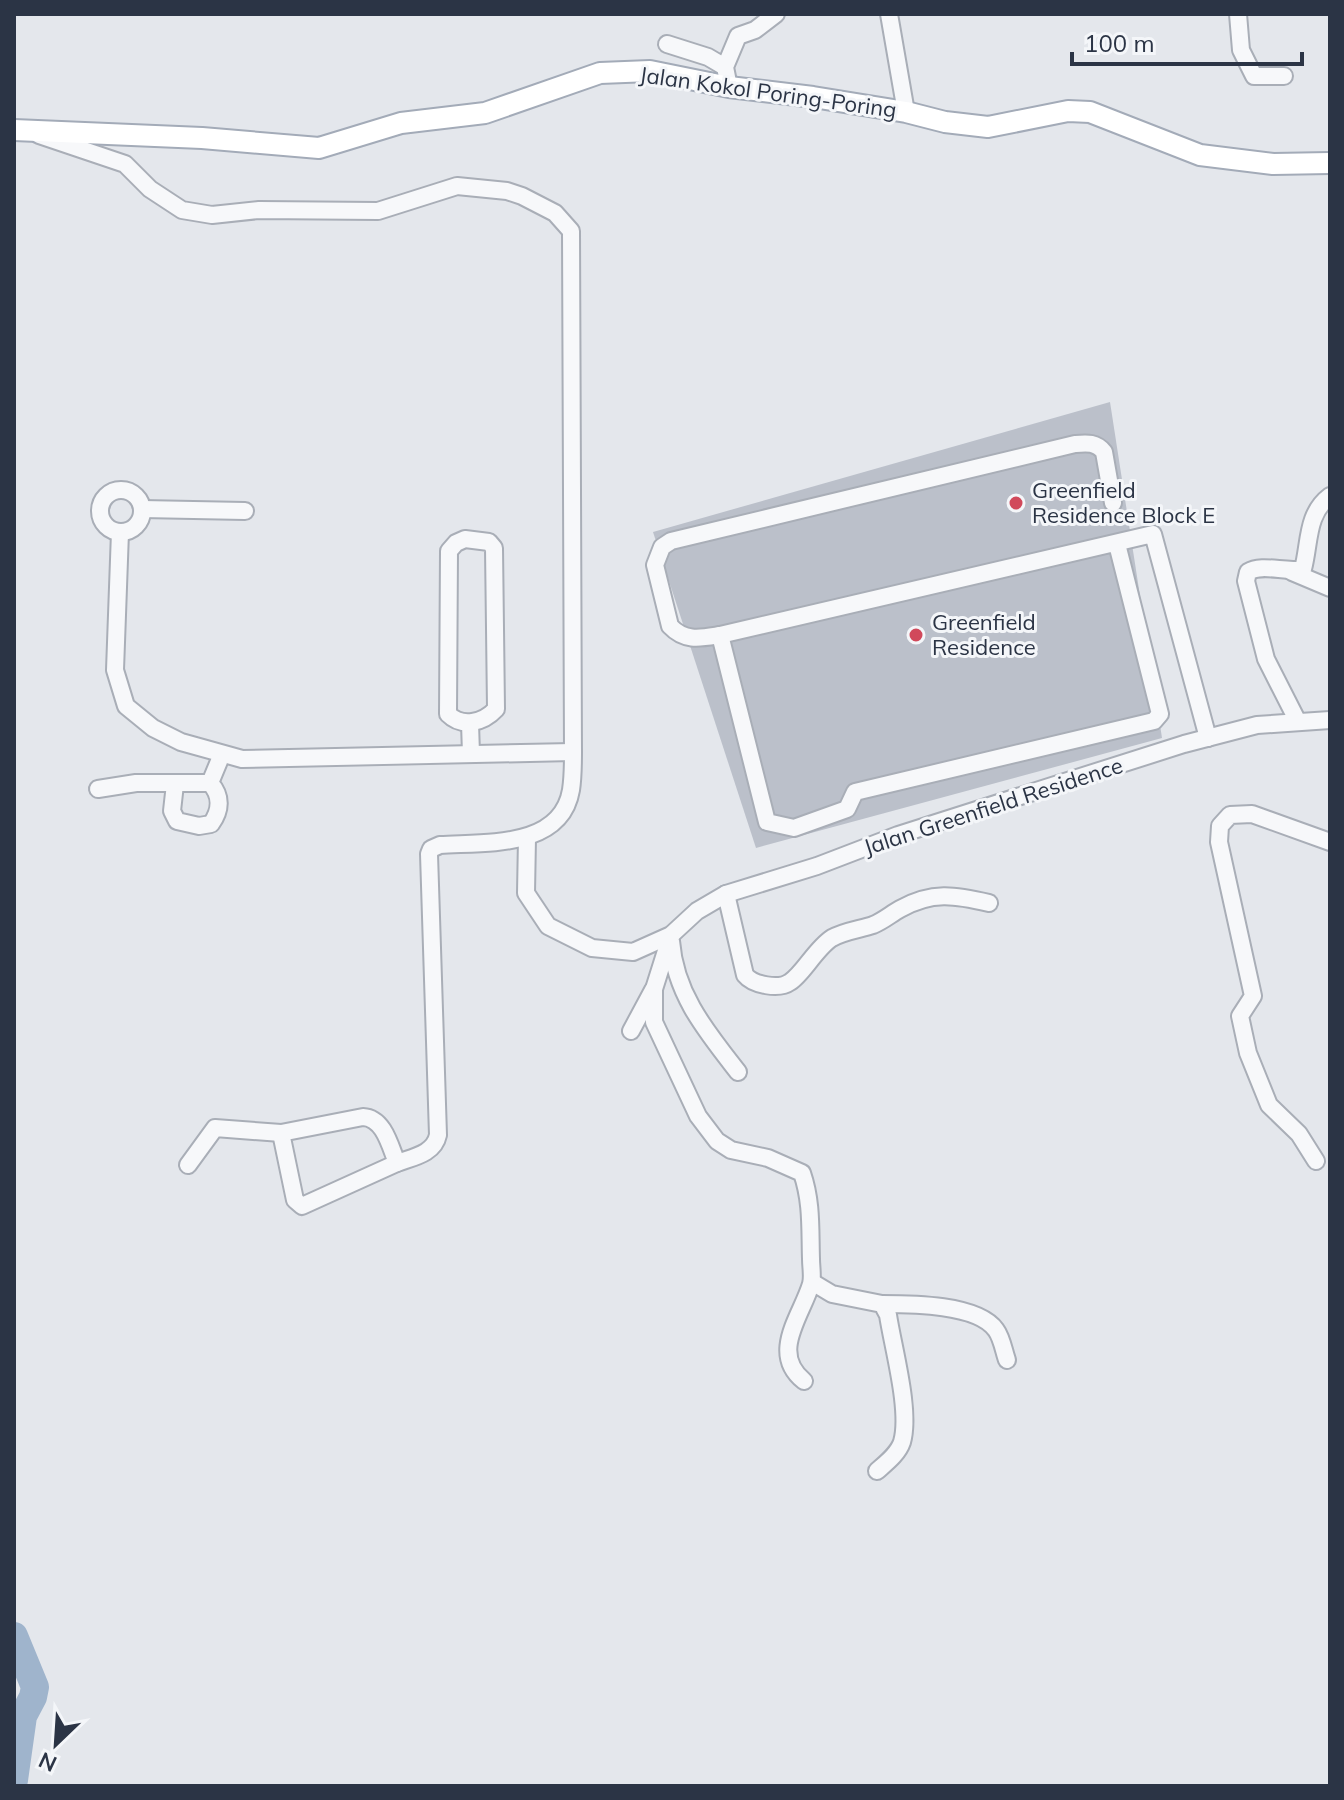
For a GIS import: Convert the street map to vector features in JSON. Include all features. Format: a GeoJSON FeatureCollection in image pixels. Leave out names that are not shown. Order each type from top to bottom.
{"type":"FeatureCollection","features":[{"type":"Feature","properties":{"kind":"main road","name":"Jalan Kokol Poring-Poring"},"geometry":{"type":"LineString","coordinates":[[20,130],[202,138],[319,148],[401,123],[485,113],[600,73],[650,71],[727,77],[945,122],[988,127],[1068,111],[1090,112],[1200,155],[1273,164],[1330,163]]}},
{"type":"Feature","properties":{"kind":"street"},"geometry":{"type":"LineString","coordinates":[[727,77],[738,36],[755,30],[776,14]]}},
{"type":"Feature","properties":{"kind":"street"},"geometry":{"type":"LineString","coordinates":[[889,14],[906,112]]}},
{"type":"Feature","properties":{"kind":"street"},"geometry":{"type":"LineString","coordinates":[[1238,14],[1241,50],[1254,76],[1284,76]]}},
{"type":"Feature","properties":{"kind":"street"},"geometry":{"type":"LineString","coordinates":[[667,44],[708,57],[727,77]]}},
{"type":"Feature","properties":{"kind":"street"},"geometry":{"type":"LineString","coordinates":[[20,130],[125,164],[150,189],[182,210],[212,215],[259,210],[378,211],[457,186],[507,191],[555,213],[571,231],[571,792],[561,814],[549,828],[527,838],[435,846],[429,854],[437,1142],[431,1150],[302,1206],[295,1200],[281,1133]]}},
{"type":"Feature","properties":{"kind":"street"},"geometry":{"type":"LineString","coordinates":[[1113,503],[1104,452],[1100,446],[1075,444],[671,541],[662,547],[655,565],[670,626],[692,639],[1153,534],[1208,738]]}},
{"type":"Feature","properties":{"kind":"street"},"geometry":{"type":"LineString","coordinates":[[115,491],[127,491],[137,498],[142,509],[140,521],[131,529],[120,532],[108,529],[101,519],[100,507],[105,497],[115,491]]}},
{"type":"Feature","properties":{"kind":"street"},"geometry":{"type":"LineString","coordinates":[[1292,572],[1303,569],[1309,526],[1319,507],[1330,496]]}},
{"type":"Feature","properties":{"kind":"street"},"geometry":{"type":"LineString","coordinates":[[142,509],[245,511]]}},
{"type":"Feature","properties":{"kind":"street"},"geometry":{"type":"LineString","coordinates":[[120,532],[115,670],[126,706],[153,728],[181,742],[242,759],[573,752]]}},
{"type":"Feature","properties":{"kind":"street"},"geometry":{"type":"LineString","coordinates":[[465,539],[489,542],[494,548],[496,709],[490,716],[470,723],[455,720],[448,714],[449,551],[465,539]]}},
{"type":"Feature","properties":{"kind":"street"},"geometry":{"type":"LineString","coordinates":[[720,635],[767,822],[794,828],[847,809],[855,792],[1154,721],[1160,714],[1117,544]]}},
{"type":"Feature","properties":{"kind":"street"},"geometry":{"type":"LineString","coordinates":[[1298,722],[1266,659],[1246,581],[1248,572],[1254,568],[1292,572],[1330,588]]}},
{"type":"Feature","properties":{"kind":"street","name":"Jalan Greenfield Residence"},"geometry":{"type":"LineString","coordinates":[[671,935],[697,911],[726,894],[817,866],[999,802],[1257,725],[1330,720]]}},
{"type":"Feature","properties":{"kind":"street"},"geometry":{"type":"LineString","coordinates":[[470,723],[471,754]]}},
{"type":"Feature","properties":{"kind":"street"},"geometry":{"type":"LineString","coordinates":[[210,783],[222,754]]}},
{"type":"Feature","properties":{"kind":"street"},"geometry":{"type":"LineString","coordinates":[[98,789],[136,783],[210,783]]}},
{"type":"Feature","properties":{"kind":"street"},"geometry":{"type":"LineString","coordinates":[[175,784],[172,811],[177,821],[199,826],[211,824],[217,816],[217,791],[210,783]]}},
{"type":"Feature","properties":{"kind":"street"},"geometry":{"type":"LineString","coordinates":[[1316,1161],[1299,1134],[1269,1105],[1248,1053],[1240,1016],[1253,996],[1219,842],[1220,826],[1230,815],[1252,814],[1330,842]]}},
{"type":"Feature","properties":{"kind":"street"},"geometry":{"type":"LineString","coordinates":[[527,838],[526,893],[548,926],[592,948],[633,952],[671,935]]}},
{"type":"Feature","properties":{"kind":"street"},"geometry":{"type":"LineString","coordinates":[[726,894],[745,975],[755,983],[779,985],[792,981],[811,956],[833,937],[877,924],[902,907],[950,894],[989,903]]}},
{"type":"Feature","properties":{"kind":"street"},"geometry":{"type":"LineString","coordinates":[[631,1031],[654,989],[671,935]]}},
{"type":"Feature","properties":{"kind":"street"},"geometry":{"type":"LineString","coordinates":[[671,935],[679,984],[701,1025],[738,1072]]}},
{"type":"Feature","properties":{"kind":"street"},"geometry":{"type":"LineString","coordinates":[[654,989],[654,1022],[698,1116],[717,1141],[731,1150],[768,1158],[802,1173],[811,1212],[812,1282],[798,1311],[789,1357],[793,1372],[804,1381]]}},
{"type":"Feature","properties":{"kind":"street"},"geometry":{"type":"LineString","coordinates":[[188,1165],[215,1128],[281,1133],[372,1117],[381,1126],[397,1163]]}},
{"type":"Feature","properties":{"kind":"street"},"geometry":{"type":"LineString","coordinates":[[812,1282],[832,1294],[882,1304],[919,1304],[970,1312],[996,1329],[1007,1360]]}},
{"type":"Feature","properties":{"kind":"street"},"geometry":{"type":"LineString","coordinates":[[877,1471],[898,1451],[903,1440],[904,1411],[888,1315],[882,1304]]}},
{"type":"Feature","properties":{"kind":"building","name":"Greenfield Residence"},"geometry":{"type":"Polygon","coordinates":[[[1110,402],[1162,738],[756,848],[653,532],[1110,402]]]}},
{"type":"Feature","properties":{"kind":"waterway"},"geometry":{"type":"LineString","coordinates":[[14,1636],[35,1687],[23,1716],[14,1780]]}},
{"type":"Feature","properties":{"kind":"place","name":"Greenfield Residence Block E"},"geometry":{"type":"Point","coordinates":[1016,503]}},
{"type":"Feature","properties":{"kind":"place","name":"Greenfield Residence"},"geometry":{"type":"Point","coordinates":[916,635]}}]}
